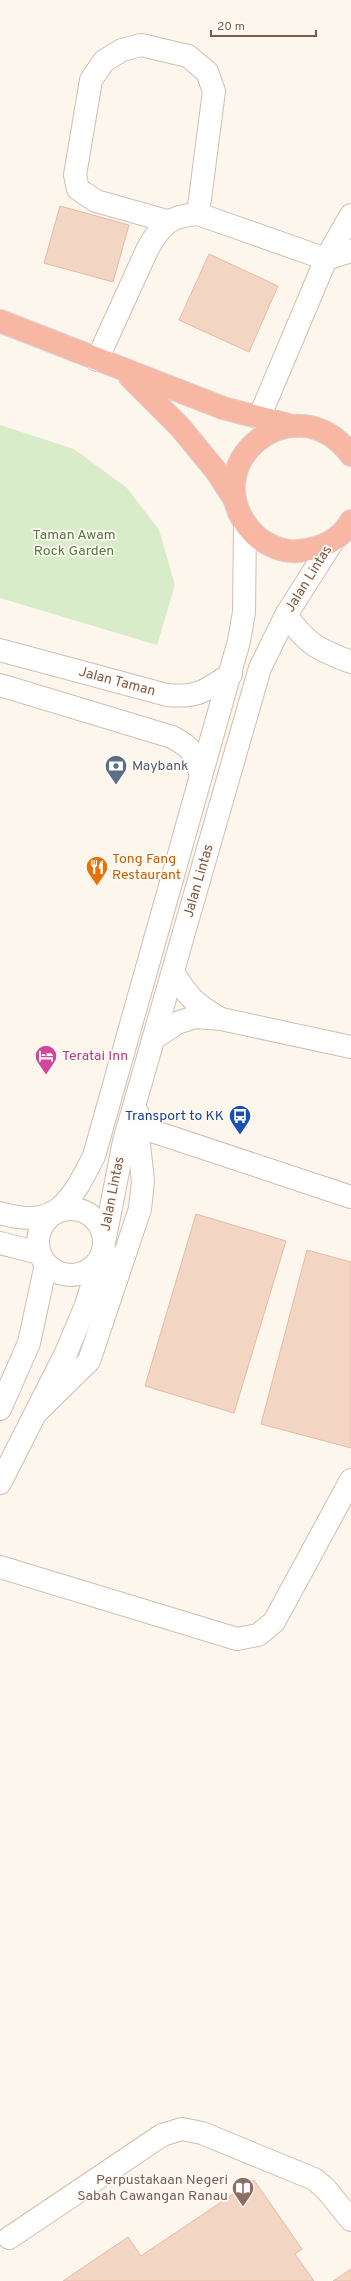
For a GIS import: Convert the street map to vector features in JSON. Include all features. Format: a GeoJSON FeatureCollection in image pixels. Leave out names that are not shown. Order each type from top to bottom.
{"type":"FeatureCollection","features":[{"type":"Feature","properties":{"kind":"highway"},"geometry":{"type":"LineString","coordinates":[[0,321],[223,408],[289,425],[306,426],[323,430],[346,446]]}},
{"type":"Feature","properties":{"kind":"highway"},"geometry":{"type":"LineString","coordinates":[[123,370],[180,427],[217,472],[235,500],[245,525],[258,539],[276,548],[295,552],[316,549],[333,541],[347,528],[351,521]]}},
{"type":"Feature","properties":{"kind":"highway"},"geometry":{"type":"LineString","coordinates":[[235,500],[234,480],[240,460],[252,443],[268,432],[289,425]]}},
{"type":"Feature","properties":{"kind":"street"},"geometry":{"type":"LineString","coordinates":[[167,222],[96,201],[78,189],[75,175],[91,80],[104,62],[122,50],[142,45],[188,56],[207,72],[214,90],[198,214]]}},
{"type":"Feature","properties":{"kind":"street"},"geometry":{"type":"LineString","coordinates":[[97,360],[148,248],[157,232],[167,222],[181,215],[198,214],[326,259],[351,251]]}},
{"type":"Feature","properties":{"kind":"street"},"geometry":{"type":"LineString","coordinates":[[259,418],[326,259],[351,215]]}},
{"type":"Feature","properties":{"kind":"street","name":"Jalan Lintas"},"geometry":{"type":"LineString","coordinates":[[53,1214],[76,1192],[94,1156],[231,674],[244,612],[245,525]]}},
{"type":"Feature","properties":{"kind":"street","name":"Jalan Lintas"},"geometry":{"type":"LineString","coordinates":[[105,1244],[124,1140],[260,668],[286,616],[333,541]]}},
{"type":"Feature","properties":{"kind":"street"},"geometry":{"type":"LineString","coordinates":[[286,616],[302,638],[324,652],[351,662]]}},
{"type":"Feature","properties":{"kind":"street"},"geometry":{"type":"LineString","coordinates":[[6,651],[1,688],[172,737],[187,745],[195,755],[201,776]]}},
{"type":"Feature","properties":{"kind":"street","name":"Jalan Taman"},"geometry":{"type":"LineString","coordinates":[[6,651],[167,696],[188,697],[202,692],[231,674]]}},
{"type":"Feature","properties":{"kind":"street"},"geometry":{"type":"LineString","coordinates":[[173,972],[186,994],[200,1006],[221,1019]]}},
{"type":"Feature","properties":{"kind":"street"},"geometry":{"type":"LineString","coordinates":[[153,1039],[177,1023],[196,1017],[221,1019],[351,1047]]}},
{"type":"Feature","properties":{"kind":"street"},"geometry":{"type":"LineString","coordinates":[[38,1411],[89,1361],[140,1209],[143,1181],[136,1126],[137,1097]]}},
{"type":"Feature","properties":{"kind":"street"},"geometry":{"type":"LineString","coordinates":[[136,1126],[351,1197]]}},
{"type":"Feature","properties":{"kind":"street"},"geometry":{"type":"LineString","coordinates":[[0,1409],[29,1343],[43,1258],[38,1242],[40,1231],[45,1221],[53,1214],[64,1209],[75,1209],[86,1212],[102,1228],[105,1244],[86,1306],[66,1353],[38,1411],[0,1483]]}},
{"type":"Feature","properties":{"kind":"street"},"geometry":{"type":"LineString","coordinates":[[0,1213],[20,1218],[53,1214]]}},
{"type":"Feature","properties":{"kind":"street"},"geometry":{"type":"LineString","coordinates":[[0,1243],[43,1258],[59,1272],[74,1276],[94,1267],[105,1244]]}},
{"type":"Feature","properties":{"kind":"street"},"geometry":{"type":"LineString","coordinates":[[0,1567],[237,1639],[258,1635],[274,1622],[351,1480]]}},
{"type":"Feature","properties":{"kind":"street"},"geometry":{"type":"LineString","coordinates":[[9,2238],[162,2135],[182,2129],[202,2133],[314,2179],[325,2188],[351,2220]]}},
{"type":"Feature","properties":{"kind":"green space","name":"Taman Awam Rock Garden"},"geometry":{"type":"Polygon","coordinates":[[[0,425],[74,449],[127,488],[159,530],[175,585],[157,645],[0,598],[0,425]]]}},
{"type":"Feature","properties":{"kind":"building"},"geometry":{"type":"Polygon","coordinates":[[[60,206],[129,225],[113,282],[44,263],[60,206]]]}},
{"type":"Feature","properties":{"kind":"building"},"geometry":{"type":"Polygon","coordinates":[[[209,254],[278,286],[249,352],[179,320],[209,254]]]}},
{"type":"Feature","properties":{"kind":"building"},"geometry":{"type":"Polygon","coordinates":[[[196,1214],[286,1241],[234,1413],[145,1386],[196,1214]]]}},
{"type":"Feature","properties":{"kind":"building"},"geometry":{"type":"Polygon","coordinates":[[[307,1250],[351,1262],[351,1448],[261,1424],[307,1250]]]}},
{"type":"Feature","properties":{"kind":"building","name":"Perpustakaan Negeri Sabah Cawangan Ranau"},"geometry":{"type":"Polygon","coordinates":[[[254,2180],[302,2249],[295,2254],[314,2281],[63,2281],[128,2237],[141,2256],[254,2180]]]}},
{"type":"Feature","properties":{"kind":"building"},"geometry":{"type":"Polygon","coordinates":[[[351,2269],[351,2281],[333,2281],[351,2269]]]}},
{"type":"Feature","properties":{"kind":"place","name":"Maybank"},"geometry":{"type":"Point","coordinates":[116,786]}},
{"type":"Feature","properties":{"kind":"place","name":"Tong Fang Restaurant"},"geometry":{"type":"Point","coordinates":[97,886]}},
{"type":"Feature","properties":{"kind":"place","name":"Teratai Inn"},"geometry":{"type":"Point","coordinates":[46,1076]}},
{"type":"Feature","properties":{"kind":"place","name":"Transport to KK"},"geometry":{"type":"Point","coordinates":[240,1136]}},
{"type":"Feature","properties":{"kind":"place","name":"Perpustakaan Negeri Sabah Cawangan Ranau"},"geometry":{"type":"Point","coordinates":[243,2208]}}]}
